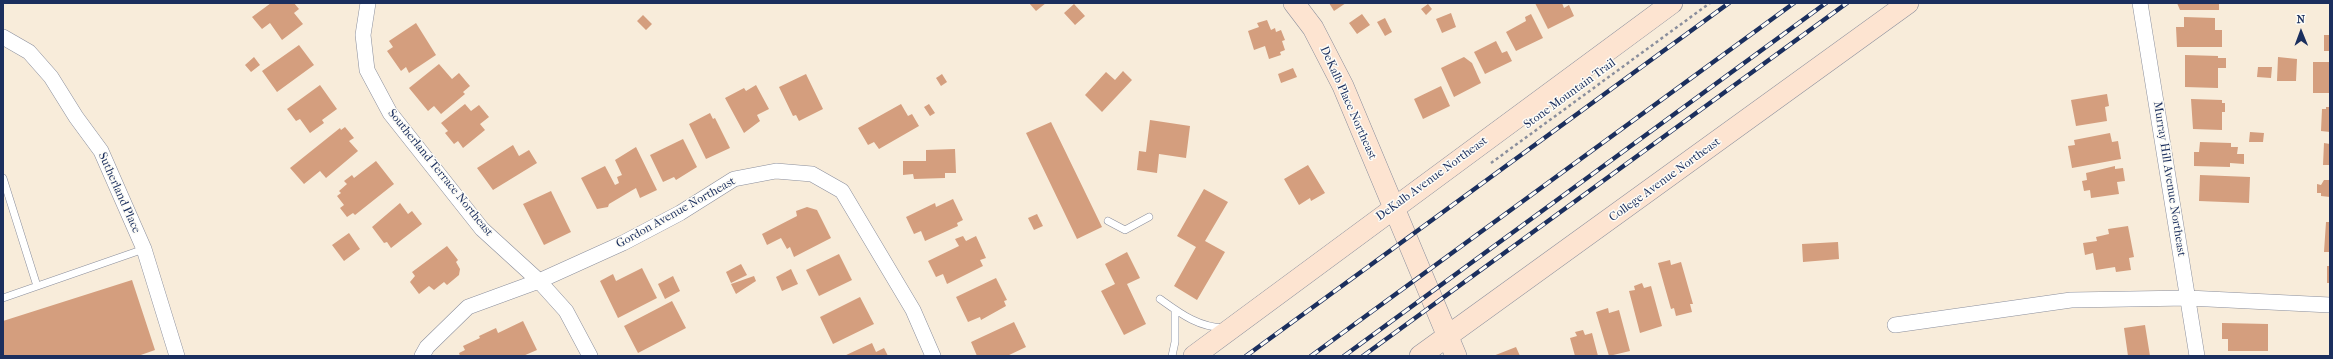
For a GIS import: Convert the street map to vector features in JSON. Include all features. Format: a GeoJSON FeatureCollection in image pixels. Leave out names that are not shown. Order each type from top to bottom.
{"type":"FeatureCollection","features":[{"type":"Feature","properties":{"kind":"street","name":"Southerland Terrace Northeast"},"geometry":{"type":"LineString","coordinates":[[368,3],[363,35],[367,70],[390,113],[482,229],[539,281],[566,310],[590,356]]}},
{"type":"Feature","properties":{"kind":"street","name":"DeKalb Place Northeast"},"geometry":{"type":"LineString","coordinates":[[1294,3],[1313,28],[1343,86],[1456,356]]}},
{"type":"Feature","properties":{"kind":"street","name":"DeKalb Avenue Northeast"},"geometry":{"type":"LineString","coordinates":[[1194,356],[1672,3]]}},
{"type":"Feature","properties":{"kind":"street","name":"College Avenue Northeast"},"geometry":{"type":"LineString","coordinates":[[1420,356],[1908,3]]}},
{"type":"Feature","properties":{"kind":"street","name":"Murray Hill Avenue Northeast"},"geometry":{"type":"LineString","coordinates":[[2140,3],[2197,356]]}},
{"type":"Feature","properties":{"kind":"street","name":"Sutherland Place"},"geometry":{"type":"LineString","coordinates":[[3,38],[28,52],[51,77],[76,117],[101,151],[144,249],[177,356]]}},
{"type":"Feature","properties":{"kind":"street","name":"Gordon Avenue Northeast"},"geometry":{"type":"LineString","coordinates":[[539,281],[623,243],[680,213],[734,179],[776,171],[812,174],[842,191],[913,310],[934,356]]}},
{"type":"Feature","properties":{"kind":"street"},"geometry":{"type":"LineString","coordinates":[[422,356],[427,348],[468,307],[539,281]]}},
{"type":"Feature","properties":{"kind":"street"},"geometry":{"type":"LineString","coordinates":[[1895,325],[2071,300],[2188,298],[2330,305]]}},
{"type":"Feature","properties":{"kind":"lane"},"geometry":{"type":"LineString","coordinates":[[3,178],[37,286]]}},
{"type":"Feature","properties":{"kind":"lane"},"geometry":{"type":"LineString","coordinates":[[1108,221],[1126,230],[1149,218]]}},
{"type":"Feature","properties":{"kind":"lane"},"geometry":{"type":"LineString","coordinates":[[3,298],[144,249]]}},
{"type":"Feature","properties":{"kind":"lane"},"geometry":{"type":"LineString","coordinates":[[1160,299],[1191,321],[1211,328],[1231,328]]}},
{"type":"Feature","properties":{"kind":"lane"},"geometry":{"type":"LineString","coordinates":[[1172,356],[1175,342],[1175,310]]}},
{"type":"Feature","properties":{"kind":"path","name":"Stone Mountain Trail"},"geometry":{"type":"LineString","coordinates":[[1484,167],[1710,3]]}},
{"type":"Feature","properties":{"kind":"building"},"geometry":{"type":"Polygon","coordinates":[[[271,3],[294,3],[299,9],[294,13],[303,24],[282,40],[270,23],[262,29],[252,17],[271,3]]]}},
{"type":"Feature","properties":{"kind":"building"},"geometry":{"type":"Polygon","coordinates":[[[1029,3],[1046,3],[1036,11],[1029,3]]]}},
{"type":"Feature","properties":{"kind":"building"},"geometry":{"type":"Polygon","coordinates":[[[1329,3],[1346,3],[1334,11],[1329,3]]]}},
{"type":"Feature","properties":{"kind":"building"},"geometry":{"type":"Polygon","coordinates":[[[1535,3],[1562,3],[1564,8],[1569,5],[1574,16],[1548,29],[1535,3]]]}},
{"type":"Feature","properties":{"kind":"building"},"geometry":{"type":"Polygon","coordinates":[[[2177,3],[2219,3],[2219,10],[2180,10],[2177,3]]]}},
{"type":"Feature","properties":{"kind":"building"},"geometry":{"type":"Polygon","coordinates":[[[1074,4],[1085,16],[1075,25],[1064,13],[1074,4]]]}},
{"type":"Feature","properties":{"kind":"building"},"geometry":{"type":"Polygon","coordinates":[[[1428,4],[1432,9],[1426,15],[1421,9],[1428,4]]]}},
{"type":"Feature","properties":{"kind":"building"},"geometry":{"type":"Polygon","coordinates":[[[1451,13],[1456,27],[1442,33],[1436,19],[1451,13]]]}},
{"type":"Feature","properties":{"kind":"building"},"geometry":{"type":"Polygon","coordinates":[[[1362,14],[1370,25],[1357,34],[1349,23],[1362,14]]]}},
{"type":"Feature","properties":{"kind":"building"},"geometry":{"type":"Polygon","coordinates":[[[1531,14],[1543,38],[1516,51],[1506,32],[1526,21],[1525,17],[1531,14]]]}},
{"type":"Feature","properties":{"kind":"building"},"geometry":{"type":"Polygon","coordinates":[[[643,15],[652,24],[646,30],[637,21],[643,15]]]}},
{"type":"Feature","properties":{"kind":"building"},"geometry":{"type":"Polygon","coordinates":[[[2184,17],[2215,18],[2215,30],[2222,30],[2222,47],[2177,47],[2176,27],[2184,27],[2184,17]]]}},
{"type":"Feature","properties":{"kind":"building"},"geometry":{"type":"Polygon","coordinates":[[[1385,18],[1392,32],[1385,36],[1377,22],[1385,18]]]}},
{"type":"Feature","properties":{"kind":"building"},"geometry":{"type":"Polygon","coordinates":[[[1267,20],[1271,30],[1275,28],[1276,32],[1281,30],[1285,40],[1282,41],[1285,50],[1280,52],[1281,55],[1269,59],[1265,46],[1254,50],[1248,31],[1259,27],[1257,23],[1267,20]]]}},
{"type":"Feature","properties":{"kind":"building"},"geometry":{"type":"Polygon","coordinates":[[[416,23],[436,55],[409,73],[406,67],[401,71],[387,51],[393,47],[389,41],[416,23]]]}},
{"type":"Feature","properties":{"kind":"building"},"geometry":{"type":"Polygon","coordinates":[[[2324,35],[2330,35],[2330,51],[2324,51],[2324,35]]]}},
{"type":"Feature","properties":{"kind":"building"},"geometry":{"type":"Polygon","coordinates":[[[1496,41],[1502,53],[1507,51],[1512,61],[1485,74],[1474,52],[1496,41]]]}},
{"type":"Feature","properties":{"kind":"building"},"geometry":{"type":"Polygon","coordinates":[[[299,45],[314,65],[277,92],[262,71],[299,45]]]}},
{"type":"Feature","properties":{"kind":"building"},"geometry":{"type":"Polygon","coordinates":[[[2185,55],[2218,56],[2218,58],[2226,58],[2226,68],[2218,68],[2218,88],[2185,87],[2185,55]]]}},
{"type":"Feature","properties":{"kind":"building"},"geometry":{"type":"Polygon","coordinates":[[[254,57],[260,65],[251,72],[245,65],[254,57]]]}},
{"type":"Feature","properties":{"kind":"building"},"geometry":{"type":"Polygon","coordinates":[[[1464,57],[1472,63],[1481,83],[1454,97],[1441,68],[1464,57]]]}},
{"type":"Feature","properties":{"kind":"building"},"geometry":{"type":"Polygon","coordinates":[[[2278,57],[2297,59],[2296,81],[2277,81],[2278,57]]]}},
{"type":"Feature","properties":{"kind":"building"},"geometry":{"type":"Polygon","coordinates":[[[2313,62],[2330,62],[2330,93],[2313,93],[2313,62]]]}},
{"type":"Feature","properties":{"kind":"building"},"geometry":{"type":"Polygon","coordinates":[[[439,64],[452,79],[459,73],[470,86],[463,92],[465,94],[441,114],[434,106],[428,111],[409,88],[439,64]]]}},
{"type":"Feature","properties":{"kind":"building"},"geometry":{"type":"Polygon","coordinates":[[[2258,67],[2272,67],[2271,78],[2257,77],[2258,67]]]}},
{"type":"Feature","properties":{"kind":"building"},"geometry":{"type":"Polygon","coordinates":[[[1293,68],[1297,77],[1281,83],[1278,74],[1293,68]]]}},
{"type":"Feature","properties":{"kind":"building"},"geometry":{"type":"Polygon","coordinates":[[[1123,71],[1132,80],[1102,112],[1085,95],[1106,72],[1115,80],[1123,71]]]}},
{"type":"Feature","properties":{"kind":"building"},"geometry":{"type":"Polygon","coordinates":[[[806,74],[823,109],[799,121],[796,115],[793,116],[779,87],[806,74]]]}},
{"type":"Feature","properties":{"kind":"building"},"geometry":{"type":"Polygon","coordinates":[[[942,74],[947,82],[941,86],[936,78],[942,74]]]}},
{"type":"Feature","properties":{"kind":"building"},"geometry":{"type":"Polygon","coordinates":[[[320,85],[337,109],[322,120],[324,123],[310,133],[300,119],[296,121],[287,109],[320,85]]]}},
{"type":"Feature","properties":{"kind":"building"},"geometry":{"type":"Polygon","coordinates":[[[756,85],[769,109],[757,115],[760,121],[744,133],[725,98],[744,88],[746,91],[756,85]]]}},
{"type":"Feature","properties":{"kind":"building"},"geometry":{"type":"Polygon","coordinates":[[[1441,86],[1450,106],[1423,119],[1414,99],[1441,86]]]}},
{"type":"Feature","properties":{"kind":"building"},"geometry":{"type":"Polygon","coordinates":[[[2107,94],[2109,106],[2105,107],[2107,121],[2076,126],[2071,100],[2107,94]]]}},
{"type":"Feature","properties":{"kind":"building"},"geometry":{"type":"Polygon","coordinates":[[[2191,99],[2222,100],[2222,103],[2225,103],[2225,112],[2222,112],[2222,130],[2193,129],[2191,99]]]}},
{"type":"Feature","properties":{"kind":"building"},"geometry":{"type":"Polygon","coordinates":[[[465,104],[471,111],[479,105],[489,117],[480,124],[485,130],[463,148],[458,141],[454,144],[445,133],[448,131],[441,123],[465,104]]]}},
{"type":"Feature","properties":{"kind":"building"},"geometry":{"type":"Polygon","coordinates":[[[901,104],[908,116],[912,114],[919,126],[879,149],[874,142],[868,145],[858,128],[901,104]]]}},
{"type":"Feature","properties":{"kind":"building"},"geometry":{"type":"Polygon","coordinates":[[[929,104],[935,113],[930,116],[924,107],[929,104]]]}},
{"type":"Feature","properties":{"kind":"building"},"geometry":{"type":"Polygon","coordinates":[[[2326,107],[2330,107],[2330,132],[2321,131],[2322,109],[2326,109],[2326,107]]]}},
{"type":"Feature","properties":{"kind":"building"},"geometry":{"type":"Polygon","coordinates":[[[710,113],[713,119],[715,118],[730,148],[706,159],[689,124],[710,113]]]}},
{"type":"Feature","properties":{"kind":"building"},"geometry":{"type":"Polygon","coordinates":[[[1150,120],[1190,126],[1186,158],[1159,154],[1157,173],[1137,170],[1139,151],[1146,152],[1150,120]]]}},
{"type":"Feature","properties":{"kind":"building"},"geometry":{"type":"Polygon","coordinates":[[[1051,122],[1102,227],[1077,239],[1026,133],[1051,122]]]}},
{"type":"Feature","properties":{"kind":"building"},"geometry":{"type":"Polygon","coordinates":[[[345,127],[354,138],[349,141],[358,151],[326,178],[320,171],[304,184],[290,168],[340,128],[341,130],[345,127]]]}},
{"type":"Feature","properties":{"kind":"building"},"geometry":{"type":"Polygon","coordinates":[[[2250,132],[2264,133],[2263,142],[2249,142],[2250,132]]]}},
{"type":"Feature","properties":{"kind":"building"},"geometry":{"type":"Polygon","coordinates":[[[2110,133],[2112,142],[2118,141],[2121,159],[2072,168],[2068,146],[2075,145],[2074,140],[2110,133]]]}},
{"type":"Feature","properties":{"kind":"building"},"geometry":{"type":"Polygon","coordinates":[[[683,139],[697,167],[676,180],[674,177],[663,182],[650,155],[683,139]]]}},
{"type":"Feature","properties":{"kind":"building"},"geometry":{"type":"Polygon","coordinates":[[[2200,142],[2231,143],[2231,147],[2238,147],[2237,154],[2244,154],[2244,164],[2230,163],[2230,167],[2194,166],[2194,152],[2199,152],[2200,142]]]}},
{"type":"Feature","properties":{"kind":"building"},"geometry":{"type":"Polygon","coordinates":[[[2324,143],[2330,144],[2330,165],[2323,165],[2324,143]]]}},
{"type":"Feature","properties":{"kind":"building"},"geometry":{"type":"Polygon","coordinates":[[[513,145],[519,156],[529,150],[537,163],[493,190],[477,168],[513,145]]]}},
{"type":"Feature","properties":{"kind":"building"},"geometry":{"type":"Polygon","coordinates":[[[636,147],[657,190],[640,198],[636,188],[609,204],[608,207],[597,209],[581,178],[605,166],[615,185],[619,183],[617,177],[622,175],[615,160],[636,147]]]}},
{"type":"Feature","properties":{"kind":"building"},"geometry":{"type":"Polygon","coordinates":[[[955,149],[956,173],[945,173],[945,178],[914,179],[913,174],[903,175],[903,161],[926,161],[926,150],[955,149]]]}},
{"type":"Feature","properties":{"kind":"building"},"geometry":{"type":"Polygon","coordinates":[[[376,161],[394,184],[355,215],[353,213],[347,217],[340,208],[344,205],[337,196],[341,193],[339,191],[347,184],[344,181],[352,175],[354,178],[376,161]]]}},
{"type":"Feature","properties":{"kind":"building"},"geometry":{"type":"Polygon","coordinates":[[[1308,165],[1325,193],[1311,201],[1310,198],[1299,205],[1284,179],[1308,165]]]}},
{"type":"Feature","properties":{"kind":"building"},"geometry":{"type":"Polygon","coordinates":[[[2115,166],[2115,169],[2123,168],[2125,181],[2117,182],[2119,194],[2091,198],[2090,190],[2084,191],[2082,181],[2087,180],[2086,173],[2115,166]]]}},
{"type":"Feature","properties":{"kind":"building"},"geometry":{"type":"Polygon","coordinates":[[[2200,175],[2250,177],[2249,203],[2199,201],[2200,175]]]}},
{"type":"Feature","properties":{"kind":"building"},"geometry":{"type":"Polygon","coordinates":[[[2324,180],[2330,180],[2330,197],[2321,196],[2321,193],[2317,193],[2317,184],[2321,185],[2324,180]]]}},
{"type":"Feature","properties":{"kind":"building"},"geometry":{"type":"Polygon","coordinates":[[[1204,189],[1228,202],[1205,241],[1225,252],[1197,300],[1174,286],[1196,247],[1177,236],[1204,189]]]}},
{"type":"Feature","properties":{"kind":"building"},"geometry":{"type":"Polygon","coordinates":[[[551,191],[571,232],[544,245],[523,204],[551,191]]]}},
{"type":"Feature","properties":{"kind":"building"},"geometry":{"type":"Polygon","coordinates":[[[953,199],[963,220],[957,223],[958,226],[925,241],[921,231],[914,234],[906,217],[935,203],[936,207],[953,199]]]}},
{"type":"Feature","properties":{"kind":"building"},"geometry":{"type":"Polygon","coordinates":[[[400,203],[408,214],[412,211],[422,224],[391,248],[387,242],[384,243],[372,227],[400,203]]]}},
{"type":"Feature","properties":{"kind":"building"},"geometry":{"type":"Polygon","coordinates":[[[807,207],[817,210],[831,238],[794,257],[790,247],[787,249],[781,238],[767,245],[762,234],[797,216],[796,211],[807,207]]]}},
{"type":"Feature","properties":{"kind":"building"},"geometry":{"type":"Polygon","coordinates":[[[1037,214],[1043,226],[1034,230],[1028,218],[1037,214]]]}},
{"type":"Feature","properties":{"kind":"building"},"geometry":{"type":"Polygon","coordinates":[[[2326,222],[2330,222],[2330,252],[2324,252],[2326,222]]]}},
{"type":"Feature","properties":{"kind":"building"},"geometry":{"type":"Polygon","coordinates":[[[2128,226],[2134,257],[2129,258],[2131,270],[2116,272],[2115,267],[2096,270],[2093,253],[2085,255],[2083,243],[2097,241],[2096,237],[2109,234],[2108,229],[2128,226]]]}},
{"type":"Feature","properties":{"kind":"building"},"geometry":{"type":"Polygon","coordinates":[[[349,233],[360,249],[344,261],[332,245],[349,233]]]}},
{"type":"Feature","properties":{"kind":"building"},"geometry":{"type":"Polygon","coordinates":[[[963,236],[966,241],[976,236],[986,258],[980,260],[983,266],[947,284],[943,274],[936,277],[928,261],[959,246],[955,239],[963,236]]]}},
{"type":"Feature","properties":{"kind":"building"},"geometry":{"type":"Polygon","coordinates":[[[1838,242],[1839,259],[1803,262],[1802,244],[1838,242]]]}},
{"type":"Feature","properties":{"kind":"building"},"geometry":{"type":"Polygon","coordinates":[[[447,246],[458,260],[456,262],[460,269],[459,275],[447,285],[444,282],[434,290],[429,286],[419,294],[410,282],[415,276],[412,272],[447,246]]]}},
{"type":"Feature","properties":{"kind":"building"},"geometry":{"type":"Polygon","coordinates":[[[1127,252],[1140,278],[1127,284],[1146,324],[1124,335],[1101,291],[1115,284],[1105,264],[1127,252]]]}},
{"type":"Feature","properties":{"kind":"building"},"geometry":{"type":"Polygon","coordinates":[[[839,254],[852,280],[819,296],[806,270],[839,254]]]}},
{"type":"Feature","properties":{"kind":"building"},"geometry":{"type":"Polygon","coordinates":[[[1670,260],[1671,265],[1681,262],[1693,304],[1690,304],[1692,312],[1676,316],[1674,308],[1671,309],[1658,263],[1670,260]]]}},
{"type":"Feature","properties":{"kind":"building"},"geometry":{"type":"Polygon","coordinates":[[[741,264],[747,275],[731,283],[726,272],[741,264]]]}},
{"type":"Feature","properties":{"kind":"building"},"geometry":{"type":"Polygon","coordinates":[[[2327,266],[2330,266],[2330,283],[2327,283],[2327,266]]]}},
{"type":"Feature","properties":{"kind":"building"},"geometry":{"type":"Polygon","coordinates":[[[642,268],[657,298],[618,318],[600,281],[613,274],[616,281],[642,268]]]}},
{"type":"Feature","properties":{"kind":"building"},"geometry":{"type":"Polygon","coordinates":[[[791,269],[798,284],[782,291],[776,277],[791,269]]]}},
{"type":"Feature","properties":{"kind":"building"},"geometry":{"type":"Polygon","coordinates":[[[673,276],[680,291],[665,299],[658,284],[673,276]]]}},
{"type":"Feature","properties":{"kind":"building"},"geometry":{"type":"Polygon","coordinates":[[[754,276],[756,281],[736,294],[731,284],[754,276]]]}},
{"type":"Feature","properties":{"kind":"building"},"geometry":{"type":"Polygon","coordinates":[[[996,278],[1007,300],[1004,301],[1006,306],[981,320],[980,317],[968,322],[956,297],[996,278]]]}},
{"type":"Feature","properties":{"kind":"building"},"geometry":{"type":"Polygon","coordinates":[[[132,280],[155,350],[138,356],[3,356],[3,321],[132,280]]]}},
{"type":"Feature","properties":{"kind":"building"},"geometry":{"type":"Polygon","coordinates":[[[1642,283],[1644,288],[1651,286],[1662,326],[1640,333],[1629,291],[1635,290],[1634,286],[1642,283]]]}},
{"type":"Feature","properties":{"kind":"building"},"geometry":{"type":"Polygon","coordinates":[[[860,297],[874,324],[833,344],[820,317],[860,297]]]}},
{"type":"Feature","properties":{"kind":"building"},"geometry":{"type":"Polygon","coordinates":[[[672,301],[686,328],[638,353],[624,326],[672,301]]]}},
{"type":"Feature","properties":{"kind":"building"},"geometry":{"type":"Polygon","coordinates":[[[1608,308],[1609,313],[1619,310],[1630,351],[1609,356],[1596,312],[1608,308]]]}},
{"type":"Feature","properties":{"kind":"building"},"geometry":{"type":"Polygon","coordinates":[[[523,321],[537,350],[523,356],[460,356],[459,353],[465,350],[463,346],[480,338],[479,336],[496,328],[498,333],[523,321]]]}},
{"type":"Feature","properties":{"kind":"building"},"geometry":{"type":"Polygon","coordinates":[[[1014,322],[1026,347],[1007,356],[977,356],[971,342],[1014,322]]]}},
{"type":"Feature","properties":{"kind":"building"},"geometry":{"type":"Polygon","coordinates":[[[2222,323],[2268,324],[2268,351],[2228,351],[2228,339],[2222,339],[2222,323]]]}},
{"type":"Feature","properties":{"kind":"building"},"geometry":{"type":"Polygon","coordinates":[[[2145,325],[2150,356],[2128,356],[2124,328],[2145,325]]]}},
{"type":"Feature","properties":{"kind":"building"},"geometry":{"type":"Polygon","coordinates":[[[1583,330],[1585,335],[1592,333],[1598,356],[1575,356],[1570,338],[1577,336],[1575,332],[1583,330]]]}},
{"type":"Feature","properties":{"kind":"building"},"geometry":{"type":"Polygon","coordinates":[[[872,343],[876,352],[884,348],[888,356],[844,356],[872,343]]]}},
{"type":"Feature","properties":{"kind":"building"},"geometry":{"type":"Polygon","coordinates":[[[1516,347],[1520,356],[1493,356],[1516,347]]]}},
{"type":"Feature","properties":{"kind":"railway"},"geometry":{"type":"LineString","coordinates":[[1246,356],[1729,3]]}},
{"type":"Feature","properties":{"kind":"railway"},"geometry":{"type":"LineString","coordinates":[[1311,356],[1794,3]]}},
{"type":"Feature","properties":{"kind":"railway"},"geometry":{"type":"LineString","coordinates":[[1344,356],[1826,3]]}},
{"type":"Feature","properties":{"kind":"railway"},"geometry":{"type":"LineString","coordinates":[[1363,356],[1847,3]]}}]}
